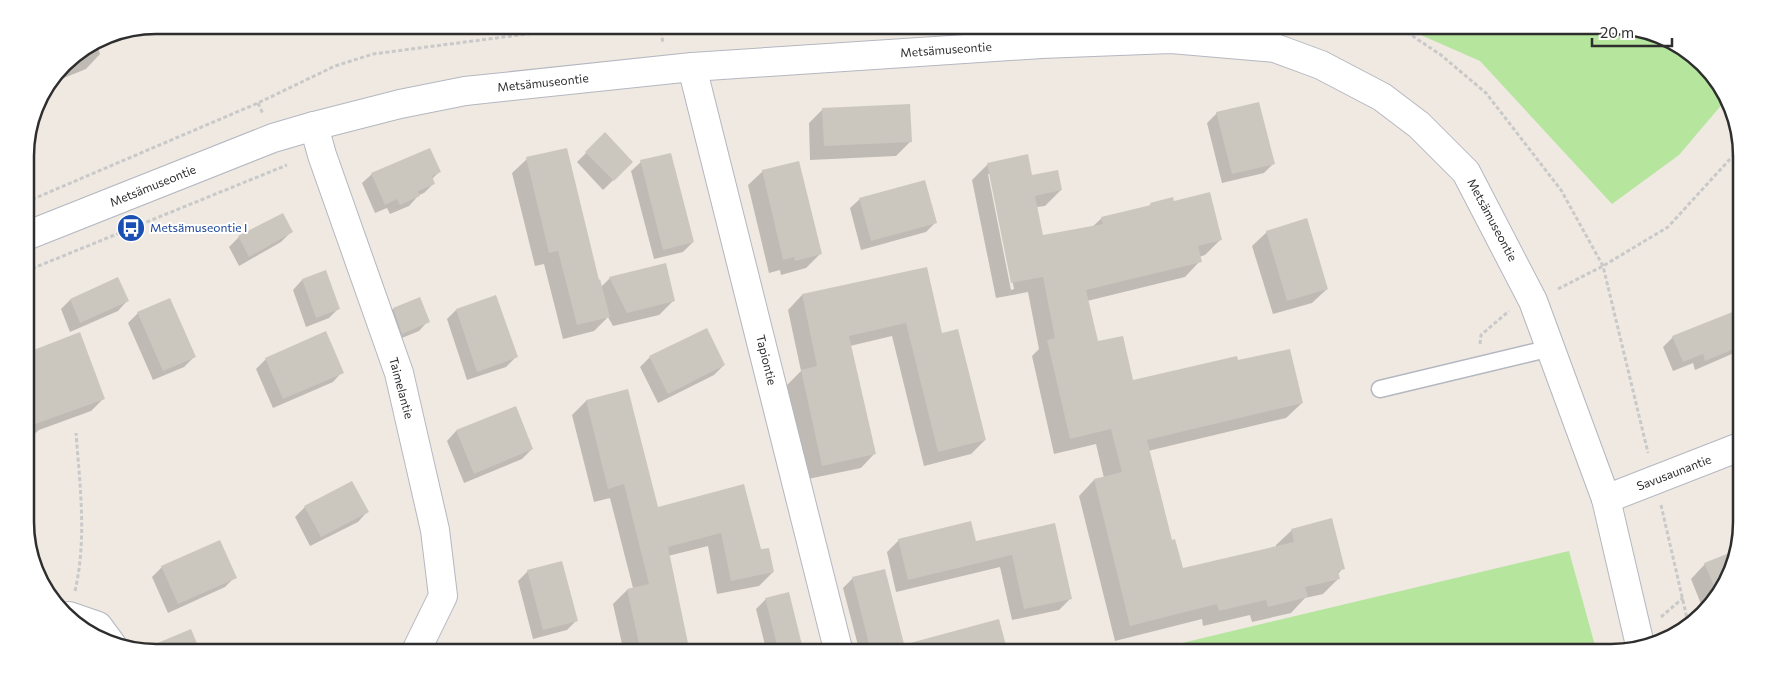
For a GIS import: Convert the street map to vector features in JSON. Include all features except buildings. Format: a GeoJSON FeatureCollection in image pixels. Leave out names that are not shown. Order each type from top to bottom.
{"type":"FeatureCollection","features":[{"type":"Feature","properties":{"kind":"street","name":"Metsämuseontie"},"geometry":{"type":"LineString","coordinates":[[34,233],[273,138],[400,104],[464,91],[692,67],[1041,44],[1171,39],[1275,48],[1320,65],[1382,97],[1419,125],[1466,172],[1534,301],[1606,499],[1639,641]]}},
{"type":"Feature","properties":{"kind":"street","name":"Tapiontie"},"geometry":{"type":"LineString","coordinates":[[692,67],[837,644]]}},
{"type":"Feature","properties":{"kind":"street","name":"Taimelantie"},"geometry":{"type":"LineString","coordinates":[[314,126],[322,155],[399,373],[434,530],[443,596],[419,644]]}},
{"type":"Feature","properties":{"kind":"street","name":"Savusaunantie"},"geometry":{"type":"LineString","coordinates":[[1606,499],[1733,450]]}},
{"type":"Feature","properties":{"kind":"street"},"geometry":{"type":"LineString","coordinates":[[84,621],[98,626],[103,632]]}},
{"type":"Feature","properties":{"kind":"lane"},"geometry":{"type":"LineString","coordinates":[[1380,389],[1551,348]]}},
{"type":"Feature","properties":{"kind":"path"},"geometry":{"type":"LineString","coordinates":[[34,199],[258,103],[335,66],[373,54],[527,34]]}},
{"type":"Feature","properties":{"kind":"path"},"geometry":{"type":"LineString","coordinates":[[1410,34],[1441,55],[1486,93],[1561,190],[1603,266],[1688,617]]}},
{"type":"Feature","properties":{"kind":"path"},"geometry":{"type":"LineString","coordinates":[[34,268],[285,166],[322,155]]}},
{"type":"Feature","properties":{"kind":"path"},"geometry":{"type":"LineString","coordinates":[[1603,266],[1668,227],[1733,157]]}},
{"type":"Feature","properties":{"kind":"path"},"geometry":{"type":"LineString","coordinates":[[71,610],[81,558],[82,509],[76,433]]}},
{"type":"Feature","properties":{"kind":"path"},"geometry":{"type":"LineString","coordinates":[[1659,619],[1683,598]]}},
{"type":"Feature","properties":{"kind":"green space"},"geometry":{"type":"Polygon","coordinates":[[[1418,34],[1619,34],[1635,36],[1665,46],[1692,64],[1713,88],[1722,104],[1679,155],[1612,204],[1480,61],[1418,34]]]}},
{"type":"Feature","properties":{"kind":"green space"},"geometry":{"type":"Polygon","coordinates":[[[1569,551],[1595,644],[1178,644],[1569,551]]]}},
{"type":"Feature","properties":{"kind":"place","name":"Metsämuseontie I"},"geometry":{"type":"Point","coordinates":[131,228]}}]}
